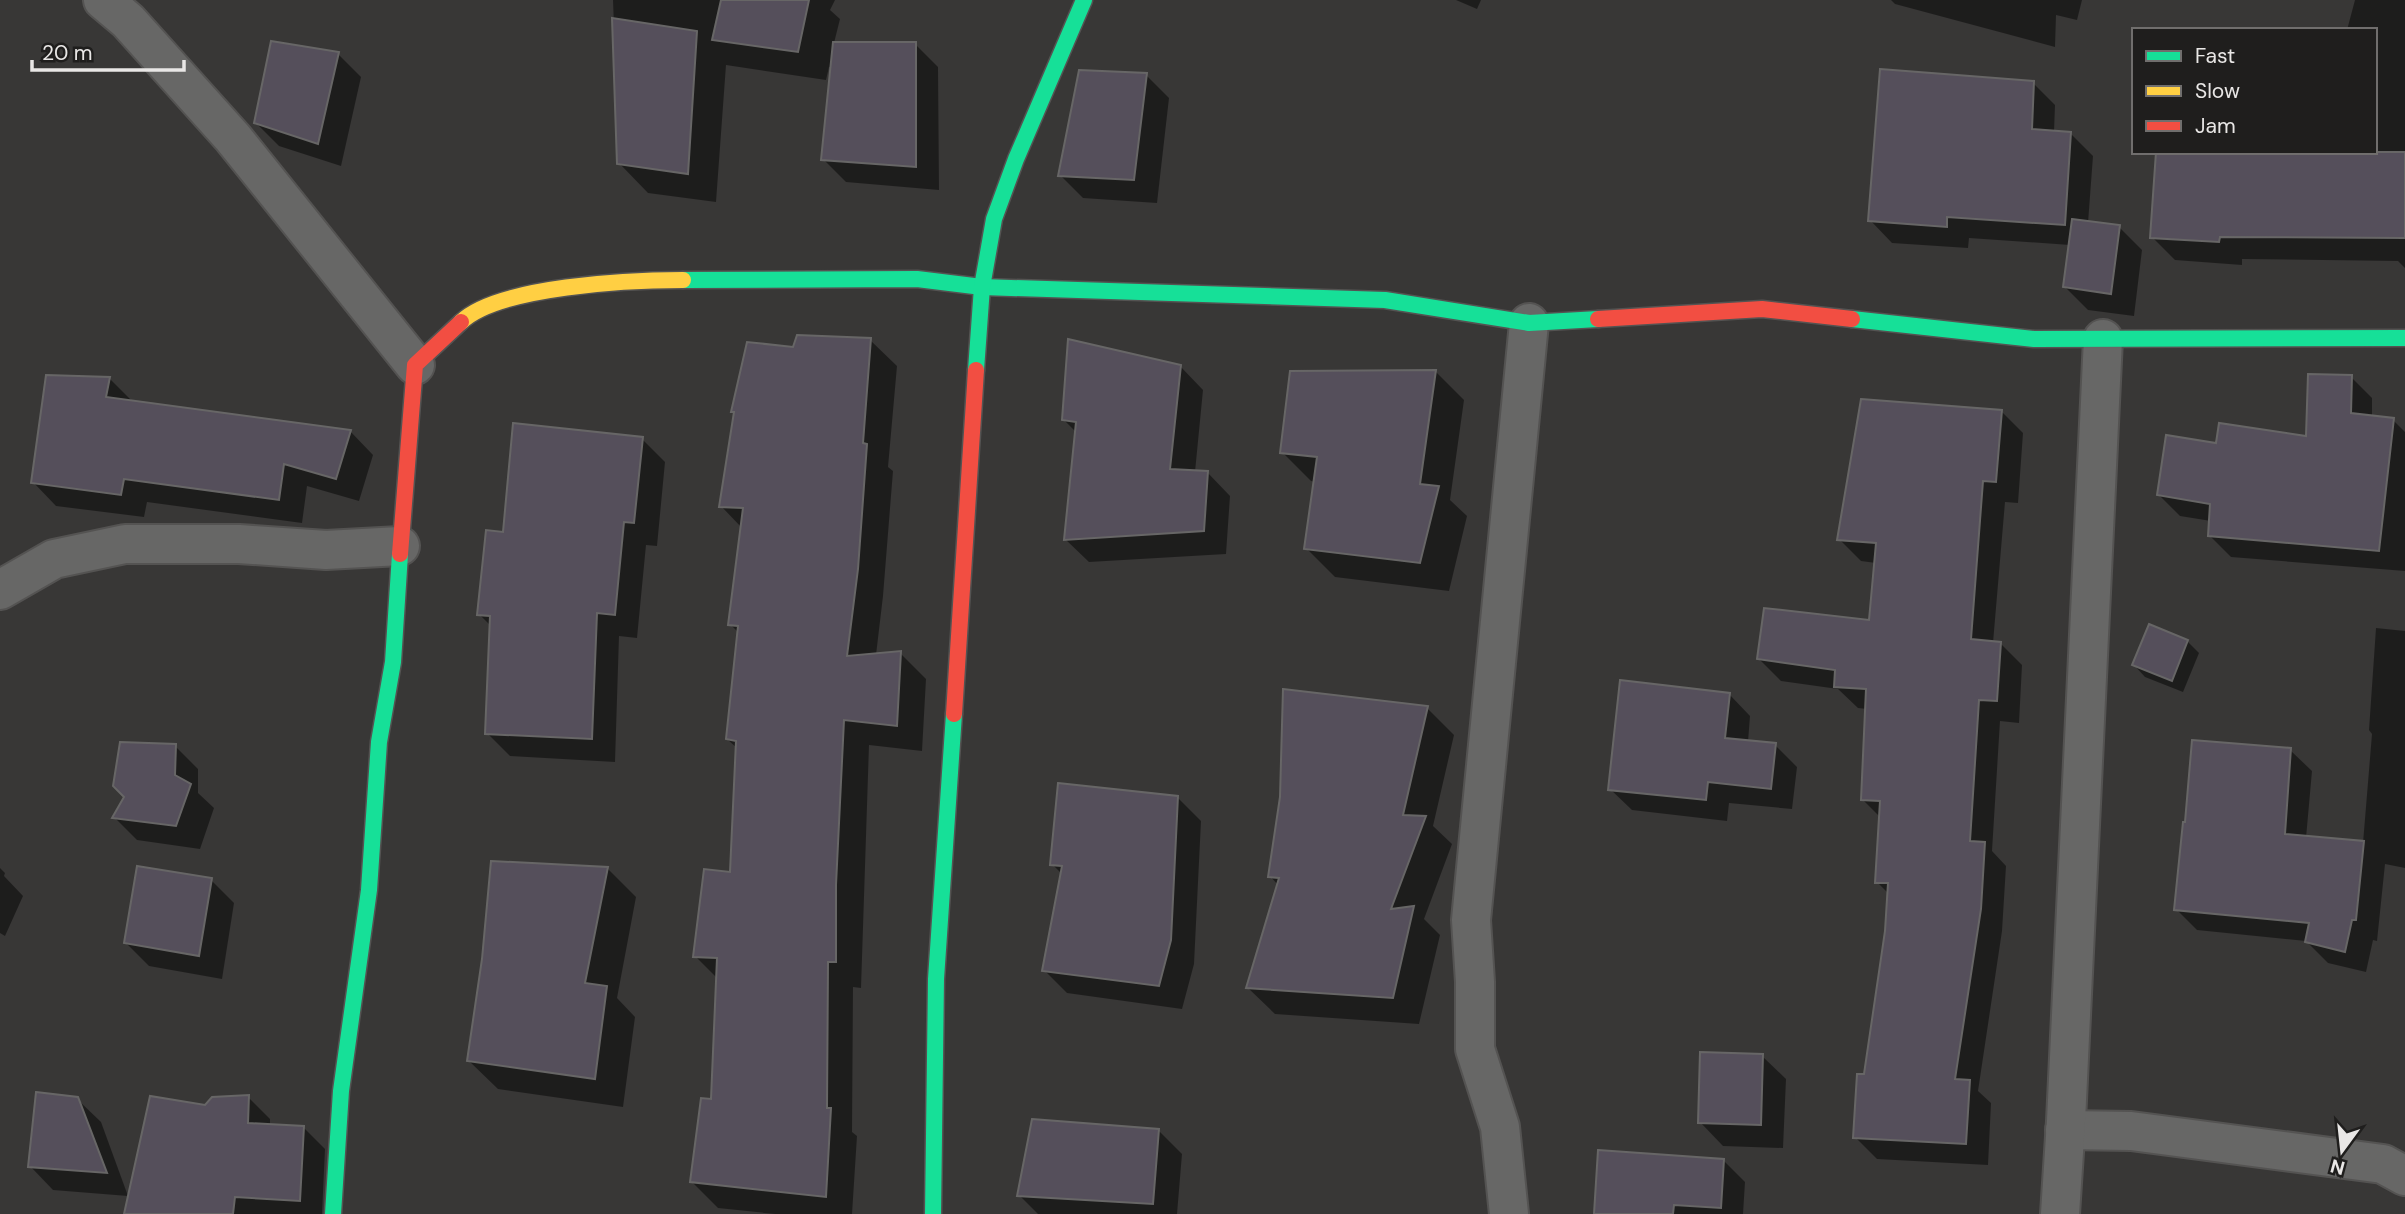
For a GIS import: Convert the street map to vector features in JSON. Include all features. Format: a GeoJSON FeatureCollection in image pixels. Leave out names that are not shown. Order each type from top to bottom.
{"type":"FeatureCollection","features":[{"type":"Feature","properties":{"kind":"street"},"geometry":{"type":"LineString","coordinates":[[103,0],[128,21],[233,138],[415,365]]}},
{"type":"Feature","properties":{"kind":"street"},"geometry":{"type":"LineString","coordinates":[[933,1214],[936,979],[982,287],[994,219],[1011,171],[1084,0]]}},
{"type":"Feature","properties":{"kind":"street"},"geometry":{"type":"LineString","coordinates":[[333,1214],[341,1091],[369,890],[379,742],[393,662],[415,365],[469,314],[524,294],[654,280],[917,279],[982,287],[1385,300],[1529,323],[1762,309],[2034,339],[2405,338]]}},
{"type":"Feature","properties":{"kind":"street"},"geometry":{"type":"LineString","coordinates":[[1509,1214],[1500,1127],[1475,1048],[1471,920],[1529,323]]}},
{"type":"Feature","properties":{"kind":"street"},"geometry":{"type":"LineString","coordinates":[[2060,1214],[2103,339]]}},
{"type":"Feature","properties":{"kind":"street"},"geometry":{"type":"LineString","coordinates":[[0,590],[54,559],[125,544],[239,544],[326,550],[400,545]]}},
{"type":"Feature","properties":{"kind":"street"},"geometry":{"type":"LineString","coordinates":[[2065,1130],[2131,1131],[2383,1164],[2405,1176]]}},
{"type":"Feature","properties":{"kind":"building"},"geometry":{"type":"Polygon","coordinates":[[[721,0],[809,0],[798,52],[712,40],[721,0]]]}},
{"type":"Feature","properties":{"kind":"building"},"geometry":{"type":"Polygon","coordinates":[[[612,18],[697,31],[688,174],[617,164],[612,18]]]}},
{"type":"Feature","properties":{"kind":"building"},"geometry":{"type":"Polygon","coordinates":[[[271,41],[339,52],[318,144],[254,123],[271,41]]]}},
{"type":"Feature","properties":{"kind":"building"},"geometry":{"type":"Polygon","coordinates":[[[833,42],[916,42],[916,167],[821,160],[833,42]]]}},
{"type":"Feature","properties":{"kind":"building"},"geometry":{"type":"Polygon","coordinates":[[[1880,69],[2034,81],[2032,129],[2071,132],[2065,225],[1947,217],[1947,227],[1868,221],[1880,69]]]}},
{"type":"Feature","properties":{"kind":"building"},"geometry":{"type":"Polygon","coordinates":[[[1079,70],[1147,73],[1134,180],[1058,176],[1079,70]]]}},
{"type":"Feature","properties":{"kind":"building"},"geometry":{"type":"Polygon","coordinates":[[[2405,152],[2405,238],[2220,237],[2219,242],[2150,238],[2156,154],[2405,152]]]}},
{"type":"Feature","properties":{"kind":"building"},"geometry":{"type":"Polygon","coordinates":[[[2072,219],[2120,225],[2111,294],[2063,287],[2072,219]]]}},
{"type":"Feature","properties":{"kind":"building"},"geometry":{"type":"Polygon","coordinates":[[[797,335],[871,338],[858,569],[847,656],[901,651],[897,726],[844,720],[836,885],[836,962],[828,962],[827,1108],[831,1108],[826,1197],[690,1182],[701,1098],[711,1099],[717,958],[693,957],[704,869],[730,872],[736,741],[726,739],[738,626],[728,625],[743,508],[719,507],[734,412],[731,412],[747,342],[793,347],[797,335]]]}},
{"type":"Feature","properties":{"kind":"building"},"geometry":{"type":"Polygon","coordinates":[[[1068,339],[1181,365],[1170,469],[1208,471],[1204,531],[1064,540],[1076,422],[1062,420],[1068,339]]]}},
{"type":"Feature","properties":{"kind":"building"},"geometry":{"type":"Polygon","coordinates":[[[1436,370],[1420,484],[1439,486],[1420,563],[1304,549],[1317,457],[1280,453],[1290,371],[1436,370]]]}},
{"type":"Feature","properties":{"kind":"building"},"geometry":{"type":"Polygon","coordinates":[[[2308,374],[2352,375],[2351,413],[2394,418],[2379,551],[2208,536],[2210,504],[2157,495],[2166,435],[2216,443],[2219,423],[2306,436],[2308,374]]]}},
{"type":"Feature","properties":{"kind":"building"},"geometry":{"type":"Polygon","coordinates":[[[46,375],[110,377],[106,397],[351,430],[336,479],[284,464],[279,500],[124,479],[121,495],[31,483],[46,375]]]}},
{"type":"Feature","properties":{"kind":"building"},"geometry":{"type":"Polygon","coordinates":[[[1861,399],[2002,410],[1996,482],[1983,481],[1971,639],[2001,642],[1997,701],[1979,700],[1970,841],[1985,842],[1981,909],[1955,1079],[1970,1080],[1966,1144],[1853,1138],[1857,1074],[1864,1074],[1885,931],[1888,883],[1875,883],[1880,801],[1861,800],[1866,689],[1834,687],[1835,670],[1757,659],[1764,608],[1869,620],[1876,543],[1837,540],[1861,399]]]}},
{"type":"Feature","properties":{"kind":"building"},"geometry":{"type":"Polygon","coordinates":[[[513,423],[643,437],[634,523],[624,522],[615,615],[597,613],[592,739],[485,734],[490,616],[477,615],[486,530],[503,532],[513,423]]]}},
{"type":"Feature","properties":{"kind":"building"},"geometry":{"type":"Polygon","coordinates":[[[2149,624],[2188,640],[2172,681],[2132,665],[2149,624]]]}},
{"type":"Feature","properties":{"kind":"building"},"geometry":{"type":"Polygon","coordinates":[[[1620,680],[1730,693],[1725,738],[1776,743],[1771,789],[1708,782],[1706,800],[1608,790],[1620,680]]]}},
{"type":"Feature","properties":{"kind":"building"},"geometry":{"type":"Polygon","coordinates":[[[1283,689],[1428,706],[1403,815],[1426,816],[1391,909],[1414,906],[1393,998],[1246,988],[1279,878],[1268,877],[1280,797],[1283,689]]]}},
{"type":"Feature","properties":{"kind":"building"},"geometry":{"type":"Polygon","coordinates":[[[2192,740],[2291,748],[2285,834],[2364,841],[2356,920],[2352,920],[2345,952],[2305,942],[2309,923],[2174,910],[2192,740]]]}},
{"type":"Feature","properties":{"kind":"building"},"geometry":{"type":"Polygon","coordinates":[[[120,742],[176,744],[175,775],[191,784],[176,826],[112,818],[124,797],[113,786],[120,742]]]}},
{"type":"Feature","properties":{"kind":"building"},"geometry":{"type":"Polygon","coordinates":[[[1058,783],[1178,796],[1171,940],[1159,986],[1042,971],[1062,866],[1050,865],[1058,783]]]}},
{"type":"Feature","properties":{"kind":"building"},"geometry":{"type":"Polygon","coordinates":[[[491,861],[608,867],[585,983],[607,986],[595,1079],[467,1061],[482,959],[491,861]]]}},
{"type":"Feature","properties":{"kind":"building"},"geometry":{"type":"Polygon","coordinates":[[[137,866],[212,878],[199,956],[124,943],[137,866]]]}},
{"type":"Feature","properties":{"kind":"building"},"geometry":{"type":"Polygon","coordinates":[[[1700,1052],[1763,1054],[1761,1125],[1698,1123],[1700,1052]]]}},
{"type":"Feature","properties":{"kind":"building"},"geometry":{"type":"Polygon","coordinates":[[[36,1092],[78,1097],[107,1173],[28,1167],[36,1092]]]}},
{"type":"Feature","properties":{"kind":"building"},"geometry":{"type":"Polygon","coordinates":[[[249,1095],[248,1123],[304,1126],[300,1201],[235,1197],[233,1214],[124,1214],[150,1096],[205,1105],[212,1097],[249,1095]]]}},
{"type":"Feature","properties":{"kind":"building"},"geometry":{"type":"Polygon","coordinates":[[[1032,1119],[1159,1129],[1153,1204],[1017,1196],[1032,1119]]]}},
{"type":"Feature","properties":{"kind":"building"},"geometry":{"type":"Polygon","coordinates":[[[1598,1150],[1724,1159],[1721,1208],[1674,1205],[1673,1214],[1594,1214],[1598,1150]]]}},
{"type":"Feature","properties":{"kind":"traffic: fast"},"geometry":{"type":"LineString","coordinates":[[976,370],[982,287],[994,219],[1016,159],[1084,0]]}},
{"type":"Feature","properties":{"kind":"traffic: fast"},"geometry":{"type":"LineString","coordinates":[[683,280],[917,279],[982,287],[1385,300],[1529,323],[1598,319]]}},
{"type":"Feature","properties":{"kind":"traffic: fast"},"geometry":{"type":"LineString","coordinates":[[1852,319],[2034,339],[2405,338]]}},
{"type":"Feature","properties":{"kind":"traffic: fast"},"geometry":{"type":"LineString","coordinates":[[333,1214],[341,1091],[369,890],[379,742],[393,662],[400,554]]}},
{"type":"Feature","properties":{"kind":"traffic: fast"},"geometry":{"type":"LineString","coordinates":[[933,1214],[936,979],[954,714]]}},
{"type":"Feature","properties":{"kind":"traffic: slow"},"geometry":{"type":"LineString","coordinates":[[461,322],[479,310],[504,300],[534,293],[600,284],[683,280]]}},
{"type":"Feature","properties":{"kind":"traffic: jam"},"geometry":{"type":"LineString","coordinates":[[1598,319],[1762,309],[1852,319]]}},
{"type":"Feature","properties":{"kind":"traffic: jam"},"geometry":{"type":"LineString","coordinates":[[400,554],[415,365],[461,322]]}},
{"type":"Feature","properties":{"kind":"traffic: jam"},"geometry":{"type":"LineString","coordinates":[[954,714],[976,370]]}}]}
